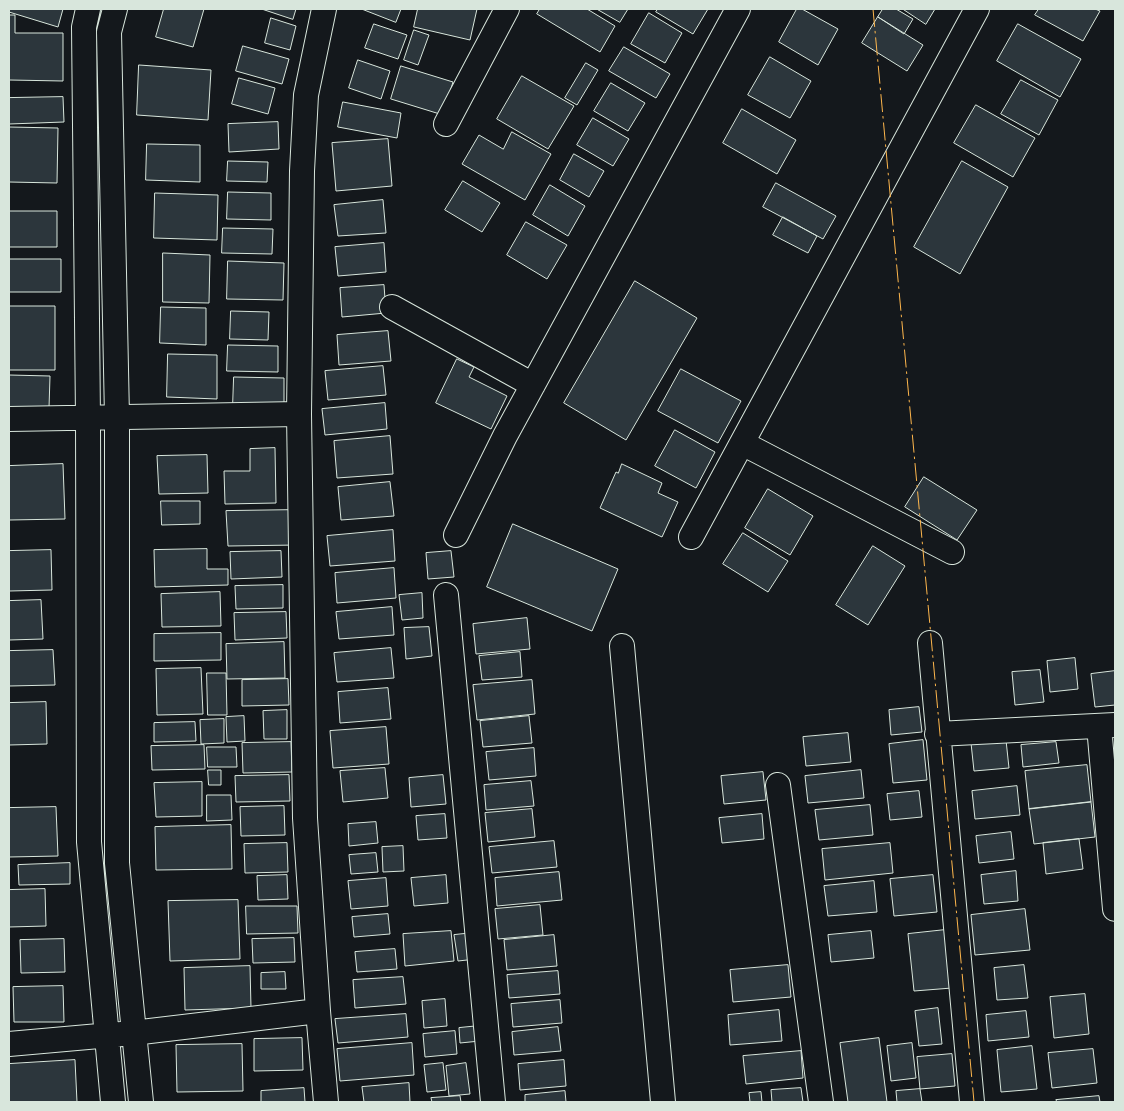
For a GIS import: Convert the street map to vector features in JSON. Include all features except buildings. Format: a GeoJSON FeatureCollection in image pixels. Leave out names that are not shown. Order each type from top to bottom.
{"type":"FeatureCollection","features":[{"type":"Feature","properties":{"kind":"street"},"geometry":{"type":"LineString","coordinates":[[88,9],[84,37],[88,418],[88,842],[113,1102]]}},
{"type":"Feature","properties":{"kind":"street"},"geometry":{"type":"LineString","coordinates":[[116,9],[109,32],[116,417],[117,863],[140,1102]]}},
{"type":"Feature","properties":{"kind":"street"},"geometry":{"type":"LineString","coordinates":[[324,9],[306,105],[302,172],[300,414],[305,818],[326,1102]]}},
{"type":"Feature","properties":{"kind":"street"},"geometry":{"type":"LineString","coordinates":[[446,124],[507,9]]}},
{"type":"Feature","properties":{"kind":"street"},"geometry":{"type":"LineString","coordinates":[[456,535],[505,436],[738,9]]}},
{"type":"Feature","properties":{"kind":"street"},"geometry":{"type":"LineString","coordinates":[[690,537],[977,9]]}},
{"type":"Feature","properties":{"kind":"street"},"geometry":{"type":"LineString","coordinates":[[392,306],[533,385]]}},
{"type":"Feature","properties":{"kind":"street"},"geometry":{"type":"LineString","coordinates":[[9,419],[300,414]]}},
{"type":"Feature","properties":{"kind":"street"},"geometry":{"type":"LineString","coordinates":[[742,443],[952,552]]}},
{"type":"Feature","properties":{"kind":"street"},"geometry":{"type":"LineString","coordinates":[[446,595],[492,1102]]}},
{"type":"Feature","properties":{"kind":"street"},"geometry":{"type":"LineString","coordinates":[[930,643],[972,1102]]}},
{"type":"Feature","properties":{"kind":"street"},"geometry":{"type":"LineString","coordinates":[[622,646],[663,1102]]}},
{"type":"Feature","properties":{"kind":"street"},"geometry":{"type":"LineString","coordinates":[[88,681],[116,679]]}},
{"type":"Feature","properties":{"kind":"street"},"geometry":{"type":"LineString","coordinates":[[937,734],[1107,725],[1115,909]]}},
{"type":"Feature","properties":{"kind":"street"},"geometry":{"type":"LineString","coordinates":[[778,785],[821,1102]]}},
{"type":"Feature","properties":{"kind":"street"},"geometry":{"type":"LineString","coordinates":[[9,1044],[318,1011]]}},
{"type":"Feature","properties":{"kind":"power"},"geometry":{"type":"LineString","coordinates":[[873,9],[974,1102]]}}]}
